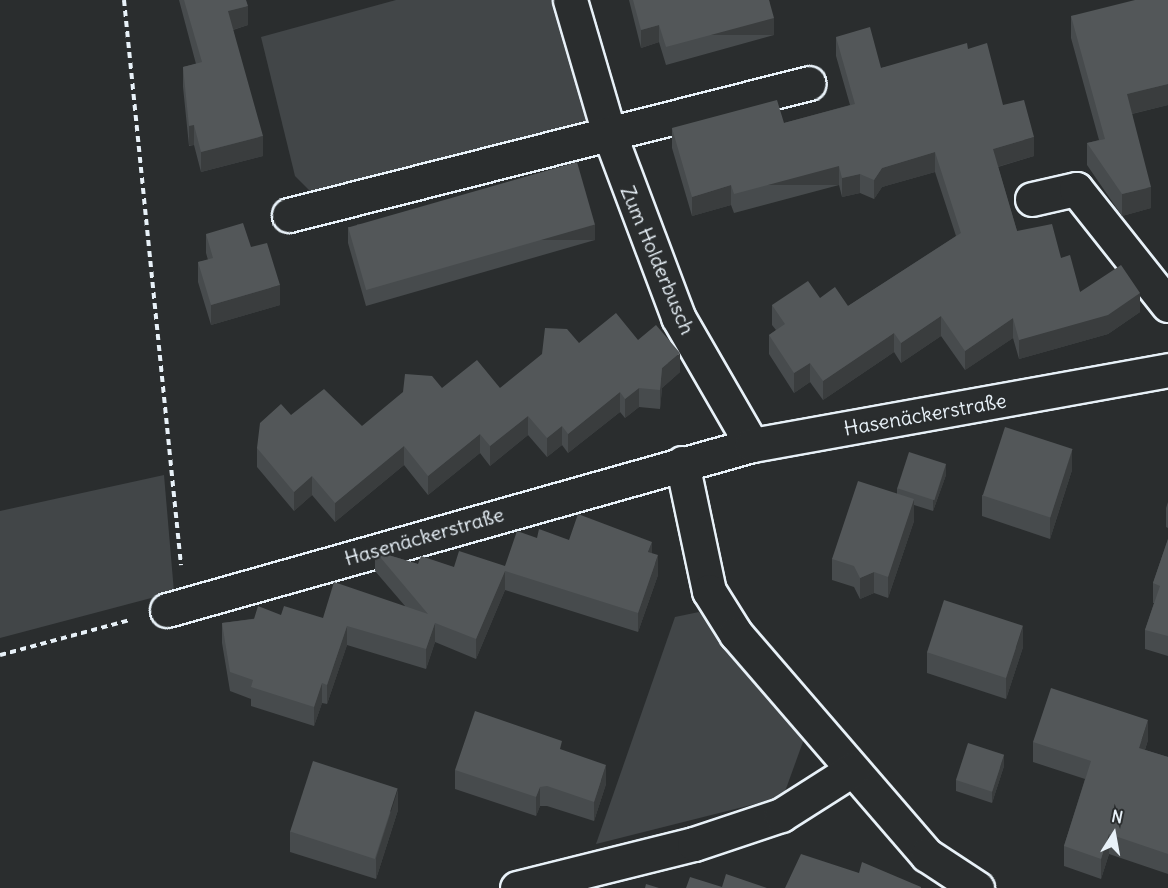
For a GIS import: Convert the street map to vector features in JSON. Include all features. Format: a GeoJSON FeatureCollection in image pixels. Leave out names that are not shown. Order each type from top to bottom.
{"type":"FeatureCollection","features":[{"type":"Feature","properties":{"kind":"street","name":"Zum Holderbusch"},"geometry":{"type":"LineString","coordinates":[[570,0],[609,133],[678,317],[752,445]]}},
{"type":"Feature","properties":{"kind":"street"},"geometry":{"type":"LineString","coordinates":[[289,215],[809,82]]}},
{"type":"Feature","properties":{"kind":"street"},"geometry":{"type":"LineString","coordinates":[[1032,199],[1076,189],[1168,305]]}},
{"type":"Feature","properties":{"kind":"street","name":"Hasenäckerstraße"},"geometry":{"type":"LineString","coordinates":[[176,607],[752,445],[1168,370]]}},
{"type":"Feature","properties":{"kind":"street"},"geometry":{"type":"LineString","coordinates":[[682,463],[709,591],[736,634],[927,855],[977,888]]}},
{"type":"Feature","properties":{"kind":"street"},"geometry":{"type":"LineString","coordinates":[[517,888],[694,844],[780,815],[852,770]]}},
{"type":"Feature","properties":{"kind":"path"},"geometry":{"type":"LineString","coordinates":[[0,655],[176,607],[124,0]]}},
{"type":"Feature","properties":{"kind":"shaded area"},"geometry":{"type":"Polygon","coordinates":[[[396,0],[554,0],[589,121],[318,199],[295,176],[261,37],[396,0]]]}},
{"type":"Feature","properties":{"kind":"shaded area"},"geometry":{"type":"Polygon","coordinates":[[[164,475],[174,592],[0,638],[0,511],[164,475]]]}},
{"type":"Feature","properties":{"kind":"shaded area"},"geometry":{"type":"Polygon","coordinates":[[[699,612],[804,739],[783,797],[596,844],[675,617],[699,612]]]}},
{"type":"Feature","properties":{"kind":"building"},"geometry":{"type":"Polygon","coordinates":[[[184,0],[246,0],[248,6],[228,11],[263,136],[201,152],[194,125],[189,126],[183,67],[202,62],[184,0]]]}},
{"type":"Feature","properties":{"kind":"building"},"geometry":{"type":"Polygon","coordinates":[[[633,0],[769,0],[774,18],[666,47],[659,25],[641,30],[633,0]]]}},
{"type":"Feature","properties":{"kind":"building"},"geometry":{"type":"Polygon","coordinates":[[[1135,0],[1168,0],[1168,84],[1127,94],[1151,187],[1122,194],[1087,143],[1105,139],[1071,16],[1135,0]]]}},
{"type":"Feature","properties":{"kind":"building"},"geometry":{"type":"Polygon","coordinates":[[[870,27],[881,68],[967,43],[968,49],[987,43],[1003,105],[1024,100],[1034,137],[993,149],[1017,231],[1052,224],[1061,258],[1070,255],[1080,292],[1121,265],[1140,293],[1108,315],[1019,340],[1013,318],[965,351],[941,316],[901,343],[894,333],[823,381],[810,363],[794,373],[769,335],[785,324],[772,305],[808,281],[820,298],[835,287],[848,306],[961,233],[935,152],[882,168],[874,180],[860,174],[842,178],[839,166],[734,194],[731,185],[692,197],[672,128],[777,100],[784,123],[855,104],[836,37],[870,27]]]}},
{"type":"Feature","properties":{"kind":"building"},"geometry":{"type":"Polygon","coordinates":[[[577,162],[595,224],[366,290],[348,228],[577,162]]]}},
{"type":"Feature","properties":{"kind":"building"},"geometry":{"type":"Polygon","coordinates":[[[243,223],[251,247],[267,243],[280,285],[211,305],[198,262],[213,258],[206,234],[243,223]]]}},
{"type":"Feature","properties":{"kind":"building"},"geometry":{"type":"Polygon","coordinates":[[[616,313],[638,340],[656,325],[680,353],[662,368],[660,390],[639,388],[625,399],[620,392],[568,434],[562,426],[547,438],[528,416],[490,446],[480,434],[428,476],[404,446],[335,503],[312,476],[294,492],[257,448],[260,423],[281,404],[291,415],[324,389],[362,426],[403,392],[405,374],[432,376],[442,388],[477,360],[500,388],[542,354],[545,328],[567,329],[579,343],[616,313]]]}},
{"type":"Feature","properties":{"kind":"building"},"geometry":{"type":"Polygon","coordinates":[[[1005,427],[1073,449],[1050,517],[983,495],[1005,427]]]}},
{"type":"Feature","properties":{"kind":"building"},"geometry":{"type":"Polygon","coordinates":[[[909,452],[946,464],[934,500],[897,488],[909,452]]]}},
{"type":"Feature","properties":{"kind":"building"},"geometry":{"type":"Polygon","coordinates":[[[858,481],[914,499],[888,577],[874,572],[860,578],[854,566],[832,559],[858,481]]]}},
{"type":"Feature","properties":{"kind":"building"},"geometry":{"type":"Polygon","coordinates":[[[578,514],[652,542],[648,552],[658,555],[638,613],[505,571],[476,639],[435,623],[426,649],[347,626],[327,685],[322,683],[314,707],[251,687],[253,680],[230,672],[222,623],[254,619],[258,606],[281,615],[284,606],[323,618],[334,582],[428,614],[375,551],[418,564],[421,556],[454,567],[459,551],[505,566],[517,531],[537,538],[539,529],[569,540],[578,514]]]}},
{"type":"Feature","properties":{"kind":"building"},"geometry":{"type":"Polygon","coordinates":[[[1168,539],[1168,636],[1145,630],[1160,586],[1153,583],[1168,539]]]}},
{"type":"Feature","properties":{"kind":"building"},"geometry":{"type":"Polygon","coordinates":[[[944,600],[1023,626],[1006,678],[927,652],[944,600]]]}},
{"type":"Feature","properties":{"kind":"building"},"geometry":{"type":"Polygon","coordinates":[[[1051,688],[1148,720],[1139,748],[1168,757],[1168,854],[1109,834],[1101,859],[1064,846],[1091,761],[1033,742],[1051,688]]]}},
{"type":"Feature","properties":{"kind":"building"},"geometry":{"type":"Polygon","coordinates":[[[475,711],[562,741],[560,749],[606,765],[594,802],[547,786],[540,787],[536,797],[455,770],[475,711]]]}},
{"type":"Feature","properties":{"kind":"building"},"geometry":{"type":"Polygon","coordinates":[[[968,743],[1004,755],[992,792],[956,780],[968,743]]]}},
{"type":"Feature","properties":{"kind":"building"},"geometry":{"type":"Polygon","coordinates":[[[313,761],[398,789],[375,859],[290,831],[313,761]]]}},
{"type":"Feature","properties":{"kind":"building"},"geometry":{"type":"Polygon","coordinates":[[[801,854],[859,873],[862,862],[921,888],[785,888],[801,854]]]}},
{"type":"Feature","properties":{"kind":"building"},"geometry":{"type":"Polygon","coordinates":[[[726,874],[767,888],[686,888],[690,877],[722,887],[726,874]]]}},
{"type":"Feature","properties":{"kind":"building"},"geometry":{"type":"Polygon","coordinates":[[[646,884],[659,888],[645,888],[646,884]]]}}]}
